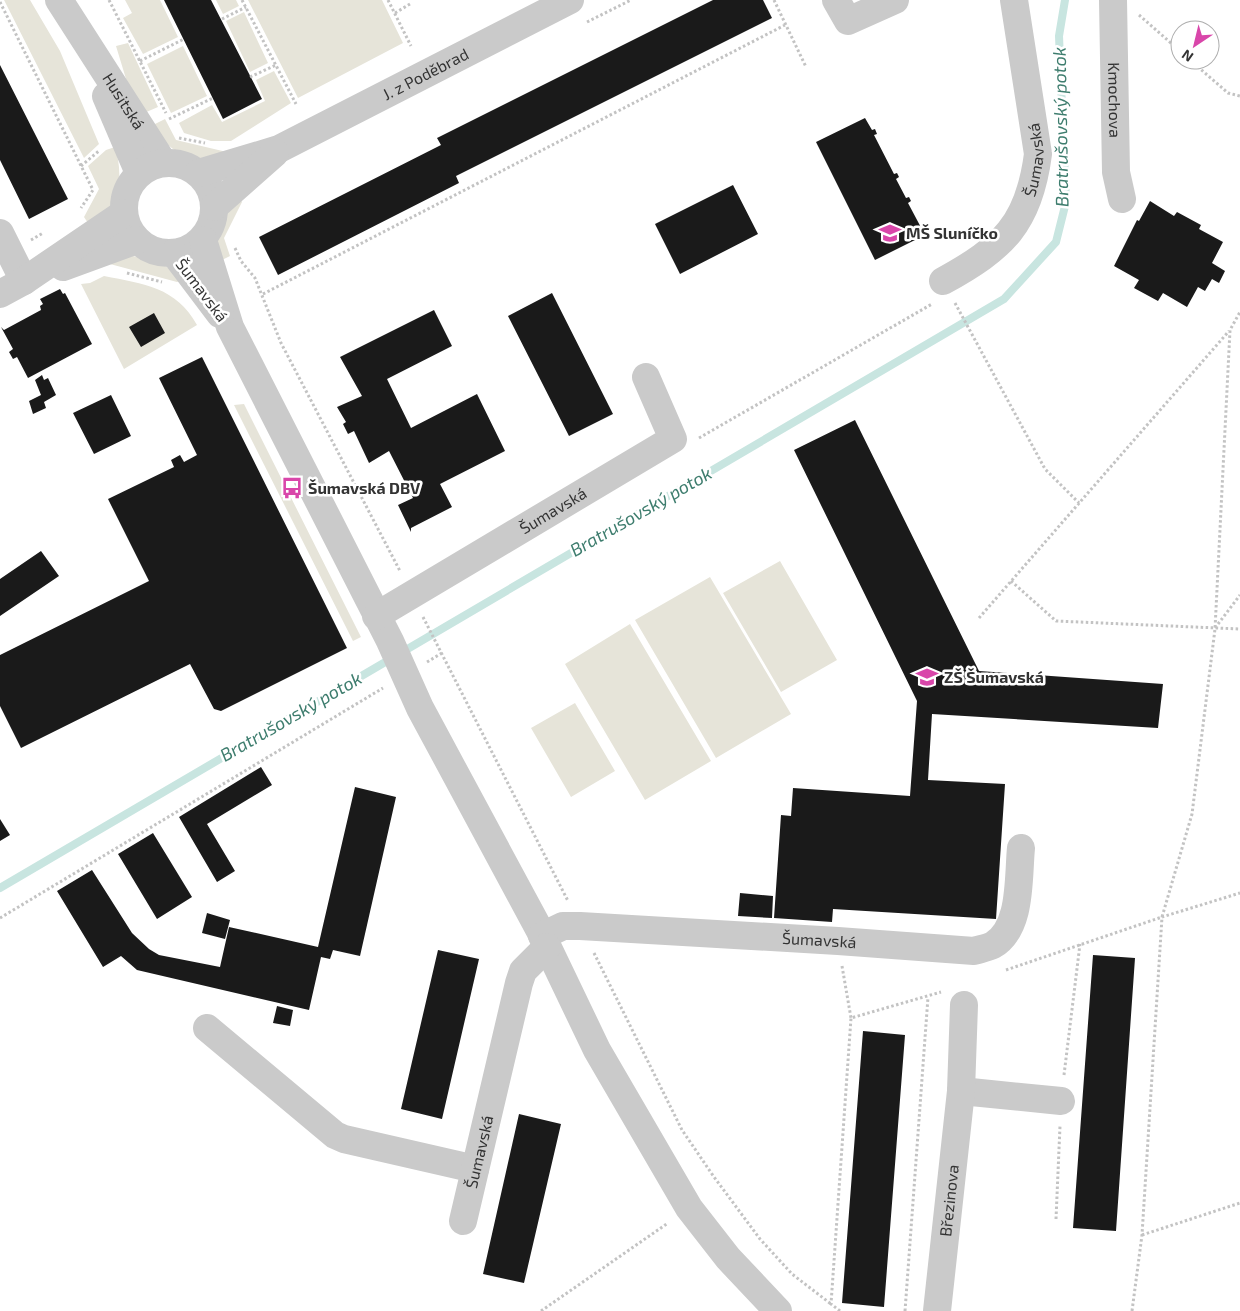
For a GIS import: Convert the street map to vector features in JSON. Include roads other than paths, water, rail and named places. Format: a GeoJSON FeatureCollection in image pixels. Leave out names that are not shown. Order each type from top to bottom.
{"type":"FeatureCollection","features":[{"type":"Feature","properties":{"kind":"street","name":"Husitská"},"geometry":{"type":"LineString","coordinates":[[59,0],[163,162]]}},
{"type":"Feature","properties":{"kind":"street","name":"Husitská"},"geometry":{"type":"LineString","coordinates":[[68,0],[139,173]]}},
{"type":"Feature","properties":{"kind":"street","name":"J. z Poděbrad"},"geometry":{"type":"LineString","coordinates":[[199,173],[279,149],[570,0]]}},
{"type":"Feature","properties":{"kind":"street"},"geometry":{"type":"LineString","coordinates":[[836,0],[848,21],[895,0]]}},
{"type":"Feature","properties":{"kind":"street","name":"Šumavská"},"geometry":{"type":"LineString","coordinates":[[943,280],[970,266],[994,250],[1014,229],[1027,203],[1036,169],[1038,154],[1014,0]]}},
{"type":"Feature","properties":{"kind":"street","name":"Kmochova"},"geometry":{"type":"LineString","coordinates":[[1122,199],[1116,172],[1124,6]]}},
{"type":"Feature","properties":{"kind":"street","name":"J. z Poděbrad"},"geometry":{"type":"LineString","coordinates":[[214,207],[279,149]]}},
{"type":"Feature","properties":{"kind":"street"},"geometry":{"type":"LineString","coordinates":[[163,162],[188,166],[199,173],[209,185],[214,207],[214,217],[203,240],[195,246],[174,253],[160,252],[147,247],[137,240],[128,228],[124,213],[124,198],[129,185],[139,173],[150,166],[163,162]]}},
{"type":"Feature","properties":{"kind":"street"},"geometry":{"type":"LineString","coordinates":[[0,294],[24,281],[124,213]]}},
{"type":"Feature","properties":{"kind":"street"},"geometry":{"type":"LineString","coordinates":[[24,281],[137,240]]}},
{"type":"Feature","properties":{"kind":"street","name":"Šumavská"},"geometry":{"type":"LineString","coordinates":[[203,240],[230,327],[390,641],[397,675],[420,708],[545,942],[597,1050],[689,1208],[728,1258],[778,1311]]}},
{"type":"Feature","properties":{"kind":"street"},"geometry":{"type":"LineString","coordinates":[[4,242],[24,281]]}},
{"type":"Feature","properties":{"kind":"street","name":"Šumavská"},"geometry":{"type":"LineString","coordinates":[[174,253],[230,327]]}},
{"type":"Feature","properties":{"kind":"street","name":"Šumavská"},"geometry":{"type":"LineString","coordinates":[[376,616],[673,439],[646,377]]}},
{"type":"Feature","properties":{"kind":"street","name":"Šumavská"},"geometry":{"type":"LineString","coordinates":[[463,1221],[519,982],[523,971],[545,942],[563,926],[838,941],[974,951],[992,945],[1006,934],[1014,920],[1021,848]]}},
{"type":"Feature","properties":{"kind":"street","name":"Březinova"},"geometry":{"type":"LineString","coordinates":[[937,1311],[960,1091],[956,998]]}},
{"type":"Feature","properties":{"kind":"street"},"geometry":{"type":"LineString","coordinates":[[207,1028],[335,1135],[356,1144],[475,1170]]}},
{"type":"Feature","properties":{"kind":"street"},"geometry":{"type":"LineString","coordinates":[[960,1091],[1061,1101]]}},
{"type":"Feature","properties":{"kind":"waterway","name":"Bratrušovský potok"},"geometry":{"type":"LineString","coordinates":[[0,888],[1004,299],[1056,242],[1066,202],[1059,36],[1065,0]]}},
{"type":"Feature","properties":{"kind":"place","name":"MŠ Sluníčko"},"geometry":{"type":"Point","coordinates":[890,233]}},
{"type":"Feature","properties":{"kind":"place","name":"Šumavská DBV"},"geometry":{"type":"Point","coordinates":[292,488]}},
{"type":"Feature","properties":{"kind":"place","name":"ZŠ Šumavská"},"geometry":{"type":"Point","coordinates":[927,677]}}]}
